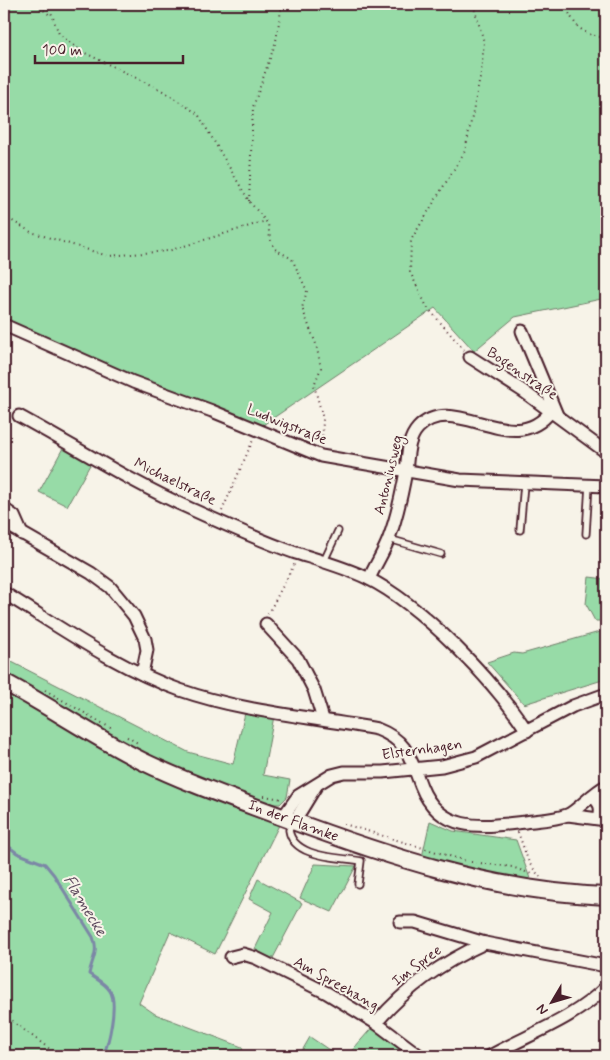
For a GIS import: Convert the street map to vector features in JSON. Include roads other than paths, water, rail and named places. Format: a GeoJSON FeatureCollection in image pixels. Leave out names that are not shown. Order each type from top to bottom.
{"type":"FeatureCollection","features":[{"type":"Feature","properties":{"kind":"main road","name":"In der Flamke"},"geometry":{"type":"LineString","coordinates":[[4,682],[140,760],[195,786],[365,846],[482,880],[528,890],[606,896]]}},
{"type":"Feature","properties":{"kind":"street","name":"Ludwigstraße"},"geometry":{"type":"LineString","coordinates":[[4,325],[133,382],[257,429],[321,456],[460,480],[606,486]]}},
{"type":"Feature","properties":{"kind":"street","name":"Bogenstraße"},"geometry":{"type":"LineString","coordinates":[[522,331],[554,413]]}},
{"type":"Feature","properties":{"kind":"street","name":"Bogenstraße"},"geometry":{"type":"LineString","coordinates":[[470,357],[554,413],[606,452]]}},
{"type":"Feature","properties":{"kind":"street","name":"Antoniusweg"},"geometry":{"type":"LineString","coordinates":[[369,579],[389,539],[406,470],[408,449],[414,433],[431,419],[451,416],[489,426],[519,430],[540,422],[554,413]]}},
{"type":"Feature","properties":{"kind":"street","name":"Michaelstraße"},"geometry":{"type":"LineString","coordinates":[[18,416],[152,490],[300,554],[324,561],[369,579],[414,609],[448,640],[500,694],[527,732]]}},
{"type":"Feature","properties":{"kind":"street"},"geometry":{"type":"LineString","coordinates":[[4,513],[7,512],[14,516],[22,534]]}},
{"type":"Feature","properties":{"kind":"street"},"geometry":{"type":"LineString","coordinates":[[4,523],[91,572],[110,587],[123,601],[134,616],[146,645],[146,659],[142,674]]}},
{"type":"Feature","properties":{"kind":"street"},"geometry":{"type":"LineString","coordinates":[[4,593],[142,674],[199,696],[377,728],[390,734],[400,740],[416,769],[430,802],[446,817],[461,824],[479,827],[568,815],[603,819],[599,802],[592,796]]}},
{"type":"Feature","properties":{"kind":"street"},"geometry":{"type":"LineString","coordinates":[[266,624],[298,659],[314,690],[322,719]]}},
{"type":"Feature","properties":{"kind":"street","name":"Elsternhagen"},"geometry":{"type":"LineString","coordinates":[[288,819],[298,796],[318,783],[344,772],[416,769],[442,766],[476,757],[527,732],[573,706],[606,694]]}},
{"type":"Feature","properties":{"kind":"street"},"geometry":{"type":"LineString","coordinates":[[288,819],[318,783]]}},
{"type":"Feature","properties":{"kind":"street"},"geometry":{"type":"LineString","coordinates":[[568,815],[606,786]]}},
{"type":"Feature","properties":{"kind":"street","name":"Im Spree"},"geometry":{"type":"LineString","coordinates":[[400,922],[415,922],[485,943],[606,966]]}},
{"type":"Feature","properties":{"kind":"street","name":"Im Spree"},"geometry":{"type":"LineString","coordinates":[[376,1024],[400,996],[421,978],[454,957],[485,943]]}},
{"type":"Feature","properties":{"kind":"street","name":"Am Spreehang"},"geometry":{"type":"LineString","coordinates":[[231,957],[243,954],[256,958],[346,1003],[420,1056]]}},
{"type":"Feature","properties":{"kind":"street"},"geometry":{"type":"LineString","coordinates":[[490,1056],[553,1026],[581,1008],[606,987]]}},
{"type":"Feature","properties":{"kind":"lane"},"geometry":{"type":"LineString","coordinates":[[520,530],[524,484]]}},
{"type":"Feature","properties":{"kind":"lane"},"geometry":{"type":"LineString","coordinates":[[586,534],[589,485]]}},
{"type":"Feature","properties":{"kind":"lane"},"geometry":{"type":"LineString","coordinates":[[324,561],[338,531]]}},
{"type":"Feature","properties":{"kind":"lane"},"geometry":{"type":"LineString","coordinates":[[389,539],[441,554]]}},
{"type":"Feature","properties":{"kind":"lane"},"geometry":{"type":"LineString","coordinates":[[288,819],[292,841],[298,846],[320,854],[361,861],[358,884]]}},
{"type":"Feature","properties":{"kind":"waterway","name":"Flamecke"},"geometry":{"type":"LineString","coordinates":[[4,843],[17,853],[45,864],[93,937],[95,951],[89,974],[108,988],[113,1004],[110,1033],[103,1056]]}}]}
